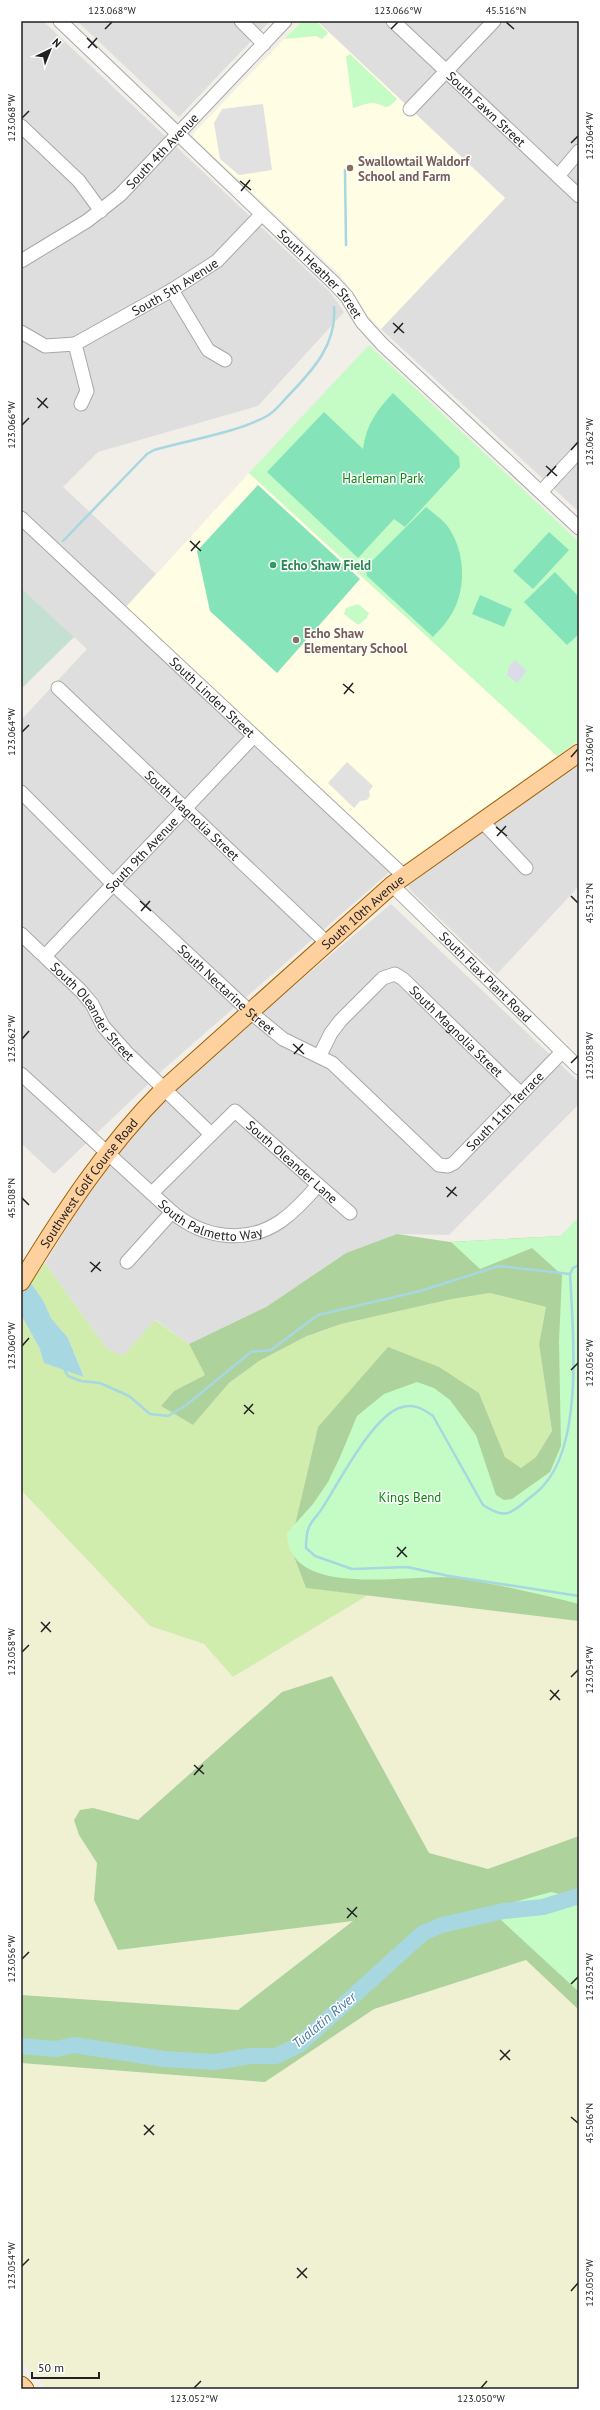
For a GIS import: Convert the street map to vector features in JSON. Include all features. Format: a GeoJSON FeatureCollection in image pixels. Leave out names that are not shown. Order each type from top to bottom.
{"type":"FeatureCollection","features":[{"type":"Feature","properties":{"kind":"main road","name":"South 10th Avenue"},"geometry":{"type":"LineString","coordinates":[[163,1090],[249,1011],[398,880],[579,754]]}},
{"type":"Feature","properties":{"kind":"main road","name":"Southwest Golf Course Road"},"geometry":{"type":"LineString","coordinates":[[21,1282],[47,1240],[106,1153],[163,1090]]}},
{"type":"Feature","properties":{"kind":"main road"},"geometry":{"type":"LineString","coordinates":[[21,2385],[25,2389]]}},
{"type":"Feature","properties":{"kind":"street","name":"South Heather Street"},"geometry":{"type":"LineString","coordinates":[[60,21],[334,283],[347,297],[362,322],[382,344],[579,528]]}},
{"type":"Feature","properties":{"kind":"street"},"geometry":{"type":"LineString","coordinates":[[241,21],[264,44]]}},
{"type":"Feature","properties":{"kind":"street","name":"South 4th Avenue"},"geometry":{"type":"LineString","coordinates":[[21,261],[101,211],[133,183],[285,21]]}},
{"type":"Feature","properties":{"kind":"street","name":"South Fawn Street"},"geometry":{"type":"LineString","coordinates":[[393,21],[579,196]]}},
{"type":"Feature","properties":{"kind":"street"},"geometry":{"type":"LineString","coordinates":[[410,109],[494,21]]}},
{"type":"Feature","properties":{"kind":"street"},"geometry":{"type":"LineString","coordinates":[[21,126],[75,177],[101,211]]}},
{"type":"Feature","properties":{"kind":"street"},"geometry":{"type":"LineString","coordinates":[[558,176],[579,151]]}},
{"type":"Feature","properties":{"kind":"street","name":"South 5th Avenue"},"geometry":{"type":"LineString","coordinates":[[76,344],[172,290],[217,261],[261,214]]}},
{"type":"Feature","properties":{"kind":"street"},"geometry":{"type":"LineString","coordinates":[[172,290],[208,350],[225,360]]}},
{"type":"Feature","properties":{"kind":"street"},"geometry":{"type":"LineString","coordinates":[[21,332],[45,346],[76,344],[88,392],[81,404]]}},
{"type":"Feature","properties":{"kind":"street"},"geometry":{"type":"LineString","coordinates":[[541,492],[579,451]]}},
{"type":"Feature","properties":{"kind":"street","name":"South Linden Street"},"geometry":{"type":"LineString","coordinates":[[21,518],[254,736],[398,880]]}},
{"type":"Feature","properties":{"kind":"street","name":"South Magnolia Street"},"geometry":{"type":"LineString","coordinates":[[58,688],[327,943]]}},
{"type":"Feature","properties":{"kind":"street","name":"South 9th Avenue"},"geometry":{"type":"LineString","coordinates":[[45,956],[254,736]]}},
{"type":"Feature","properties":{"kind":"street","name":"South Nectarine Street"},"geometry":{"type":"LineString","coordinates":[[21,792],[114,884],[249,1011],[283,1039],[320,1055],[338,1067],[436,1163],[445,1167]]}},
{"type":"Feature","properties":{"kind":"street"},"geometry":{"type":"LineString","coordinates":[[482,821],[526,868]]}},
{"type":"Feature","properties":{"kind":"street","name":"South Flax Plant Road"},"geometry":{"type":"LineString","coordinates":[[398,880],[579,1068]]}},
{"type":"Feature","properties":{"kind":"street","name":"South Oleander Street"},"geometry":{"type":"LineString","coordinates":[[21,934],[92,1004],[104,1026],[163,1090]]}},
{"type":"Feature","properties":{"kind":"street","name":"South Magnolia Street"},"geometry":{"type":"LineString","coordinates":[[320,1055],[337,1024],[382,978],[389,974],[400,977],[522,1094]]}},
{"type":"Feature","properties":{"kind":"street","name":"South 11th Terrace"},"geometry":{"type":"LineString","coordinates":[[445,1167],[454,1163],[562,1052]]}},
{"type":"Feature","properties":{"kind":"street","name":"South Palmetto Way"},"geometry":{"type":"LineString","coordinates":[[21,1074],[172,1212],[194,1227],[209,1233],[231,1236],[269,1228],[282,1221],[318,1185]]}},
{"type":"Feature","properties":{"kind":"street"},"geometry":{"type":"LineString","coordinates":[[152,1193],[211,1134],[163,1090]]}},
{"type":"Feature","properties":{"kind":"street","name":"South Oleander Lane"},"geometry":{"type":"LineString","coordinates":[[211,1134],[235,1111],[350,1213]]}},
{"type":"Feature","properties":{"kind":"street"},"geometry":{"type":"LineString","coordinates":[[127,1262],[172,1212]]}},
{"type":"Feature","properties":{"kind":"shaded area"},"geometry":{"type":"Polygon","coordinates":[[[21,21],[43,21],[329,291],[344,312],[258,406],[98,452],[63,487],[156,574],[126,607],[400,863],[165,1068],[54,1174],[21,1143],[21,720],[87,649],[21,588],[21,21]]]}},
{"type":"Feature","properties":{"kind":"shaded area"},"geometry":{"type":"Polygon","coordinates":[[[77,21],[270,21],[179,117],[77,21]]]}},
{"type":"Feature","properties":{"kind":"shaded area","name":"Swallowtail Waldorf School and Farm"},"geometry":{"type":"Polygon","coordinates":[[[301,21],[317,21],[505,198],[381,329],[368,316],[356,296],[340,275],[194,138],[193,134],[301,21]]]}},
{"type":"Feature","properties":{"kind":"shaded area"},"geometry":{"type":"Polygon","coordinates":[[[317,21],[579,21],[579,512],[381,329],[505,198],[317,21]]]}},
{"type":"Feature","properties":{"kind":"shaded area"},"geometry":{"type":"Polygon","coordinates":[[[263,104],[272,170],[239,175],[220,159],[214,123],[222,109],[263,104]]]}},
{"type":"Feature","properties":{"kind":"shaded area","name":"Echo Shaw Elementary School"},"geometry":{"type":"Polygon","coordinates":[[[249,473],[557,756],[406,863],[400,863],[126,607],[249,473]]]}},
{"type":"Feature","properties":{"kind":"shaded area"},"geometry":{"type":"Polygon","coordinates":[[[515,660],[527,671],[517,683],[507,675],[509,666],[515,660]]]}},
{"type":"Feature","properties":{"kind":"shaded area"},"geometry":{"type":"Polygon","coordinates":[[[347,762],[373,786],[369,791],[370,796],[367,800],[360,801],[354,808],[328,783],[347,762]]]}},
{"type":"Feature","properties":{"kind":"shaded area"},"geometry":{"type":"Polygon","coordinates":[[[579,763],[579,886],[497,974],[410,890],[408,885],[579,763]]]}},
{"type":"Feature","properties":{"kind":"shaded area"},"geometry":{"type":"Polygon","coordinates":[[[391,904],[579,1082],[579,1104],[449,1235],[397,1234],[346,1253],[266,1307],[189,1344],[156,1320],[123,1357],[107,1349],[45,1263],[106,1164],[147,1116],[232,1038],[391,904]]]}},
{"type":"Feature","properties":{"kind":"green space"},"geometry":{"type":"Polygon","coordinates":[[[302,21],[316,21],[328,33],[322,39],[316,36],[284,39],[302,21]]]}},
{"type":"Feature","properties":{"kind":"green space"},"geometry":{"type":"Polygon","coordinates":[[[350,54],[397,99],[390,106],[385,107],[370,103],[353,108],[346,57],[350,54]]]}},
{"type":"Feature","properties":{"kind":"green space","name":"Harleman Park"},"geometry":{"type":"Polygon","coordinates":[[[369,345],[579,542],[579,740],[557,756],[249,473],[369,345]]]}},
{"type":"Feature","properties":{"kind":"green space"},"geometry":{"type":"Polygon","coordinates":[[[393,393],[459,457],[460,467],[405,527],[394,519],[358,558],[267,472],[324,412],[363,449],[364,440],[373,418],[393,393]]]}},
{"type":"Feature","properties":{"kind":"green space","name":"Echo Shaw Field"},"geometry":{"type":"Polygon","coordinates":[[[258,485],[360,579],[277,673],[210,611],[197,551],[258,485]]]}},
{"type":"Feature","properties":{"kind":"green space"},"geometry":{"type":"Polygon","coordinates":[[[426,507],[445,523],[452,533],[461,557],[462,570],[462,583],[455,607],[446,623],[433,637],[367,576],[366,567],[426,507]]]}},
{"type":"Feature","properties":{"kind":"green space"},"geometry":{"type":"Polygon","coordinates":[[[549,532],[569,550],[533,589],[513,571],[549,532]]]}},
{"type":"Feature","properties":{"kind":"green space"},"geometry":{"type":"Polygon","coordinates":[[[555,572],[579,597],[579,634],[567,645],[524,602],[555,572]]]}},
{"type":"Feature","properties":{"kind":"green space"},"geometry":{"type":"Polygon","coordinates":[[[21,588],[74,637],[21,689],[21,588]]]}},
{"type":"Feature","properties":{"kind":"green space"},"geometry":{"type":"Polygon","coordinates":[[[480,595],[512,609],[504,627],[472,614],[480,595]]]}},
{"type":"Feature","properties":{"kind":"green space"},"geometry":{"type":"Polygon","coordinates":[[[358,604],[369,613],[366,619],[358,625],[344,614],[346,608],[358,604]]]}},
{"type":"Feature","properties":{"kind":"green space","name":"Kings Bend"},"geometry":{"type":"Polygon","coordinates":[[[579,1216],[579,1604],[503,1586],[457,1578],[356,1579],[330,1576],[308,1568],[293,1554],[287,1533],[313,1504],[328,1482],[357,1416],[384,1394],[417,1382],[434,1388],[450,1400],[476,1435],[496,1495],[504,1500],[512,1499],[550,1472],[561,1446],[559,1342],[562,1275],[532,1248],[480,1269],[451,1242],[561,1236],[579,1216]]]}},
{"type":"Feature","properties":{"kind":"green space"},"geometry":{"type":"Polygon","coordinates":[[[579,1219],[579,1621],[306,1588],[290,1546],[318,1427],[388,1347],[439,1367],[479,1393],[505,1457],[521,1468],[536,1457],[552,1431],[539,1344],[546,1307],[490,1293],[452,1299],[341,1324],[307,1336],[259,1361],[229,1383],[193,1425],[161,1406],[174,1391],[205,1375],[189,1344],[266,1307],[346,1253],[397,1234],[450,1242],[561,1236],[579,1219]]]}},
{"type":"Feature","properties":{"kind":"green space"},"geometry":{"type":"Polygon","coordinates":[[[45,1263],[107,1349],[123,1356],[155,1320],[189,1344],[205,1375],[174,1391],[161,1406],[193,1425],[229,1383],[259,1361],[307,1336],[341,1324],[452,1299],[490,1293],[546,1307],[539,1344],[552,1431],[536,1457],[521,1468],[505,1457],[479,1393],[318,1427],[290,1546],[306,1588],[368,1595],[233,1677],[204,1644],[150,1626],[21,1490],[21,1315],[39,1347],[44,1363],[84,1376],[68,1338],[51,1318],[44,1302],[32,1287],[31,1282],[45,1263]]]}},
{"type":"Feature","properties":{"kind":"green space"},"geometry":{"type":"Polygon","coordinates":[[[21,1490],[150,1626],[204,1644],[233,1677],[368,1595],[579,1621],[579,1836],[488,1869],[429,1853],[332,1676],[282,1692],[138,1820],[118,1813],[79,1835],[97,1863],[94,1900],[118,1949],[354,1920],[238,2010],[21,1995],[21,1490]]]}},
{"type":"Feature","properties":{"kind":"green space"},"geometry":{"type":"Polygon","coordinates":[[[332,1676],[429,1853],[488,1869],[579,1836],[579,2010],[526,1960],[374,2009],[265,2082],[21,2063],[21,1995],[238,2010],[353,1921],[118,1950],[94,1900],[97,1863],[79,1835],[74,1820],[80,1810],[93,1808],[138,1820],[282,1692],[332,1676]]]}},
{"type":"Feature","properties":{"kind":"green space"},"geometry":{"type":"Polygon","coordinates":[[[551,1892],[572,1897],[579,1895],[579,1992],[489,1909],[551,1892]]]}},
{"type":"Feature","properties":{"kind":"green space"},"geometry":{"type":"Polygon","coordinates":[[[526,1960],[579,2010],[579,2389],[48,2389],[21,2361],[21,2063],[264,2082],[374,2009],[526,1960]]]}},
{"type":"Feature","properties":{"kind":"water"},"geometry":{"type":"Polygon","coordinates":[[[21,1269],[44,1302],[51,1318],[68,1338],[84,1377],[44,1363],[39,1347],[21,1315],[21,1269]]]}},
{"type":"Feature","properties":{"kind":"waterway"},"geometry":{"type":"LineString","coordinates":[[345,170],[346,245]]}},
{"type":"Feature","properties":{"kind":"waterway"},"geometry":{"type":"LineString","coordinates":[[63,541],[147,454],[154,450],[227,432],[255,422],[273,412],[307,376],[322,356],[332,333],[334,307]]}},
{"type":"Feature","properties":{"kind":"waterway"},"geometry":{"type":"LineString","coordinates":[[579,1265],[573,1268],[570,1274],[574,1354],[570,1415],[565,1442],[556,1467],[541,1488],[510,1512],[501,1513],[490,1509],[483,1505],[433,1416],[413,1406],[399,1408],[389,1414],[378,1424],[367,1437],[347,1467],[321,1510],[310,1524],[306,1548],[315,1556],[352,1569],[407,1567],[449,1576],[579,1596]]}},
{"type":"Feature","properties":{"kind":"waterway"},"geometry":{"type":"LineString","coordinates":[[64,1369],[68,1376],[81,1381],[100,1383],[129,1396],[150,1414],[168,1416],[185,1406],[251,1352],[271,1350],[318,1315],[420,1291],[499,1266],[570,1274]]}},
{"type":"Feature","properties":{"kind":"waterway","name":"Tualatin River"},"geometry":{"type":"LineString","coordinates":[[21,2046],[56,2049],[74,2045],[164,2059],[215,2062],[250,2056],[276,2056],[299,2045],[423,1933],[442,1925],[504,1911],[543,1907],[579,1896]]}},
{"type":"Feature","properties":{"kind":"place","name":"Swallowtail Waldorf School and Farm"},"geometry":{"type":"Point","coordinates":[350,168]}},
{"type":"Feature","properties":{"kind":"place","name":"Echo Shaw Field"},"geometry":{"type":"Point","coordinates":[273,565]}},
{"type":"Feature","properties":{"kind":"place","name":"Echo Shaw Elementary School"},"geometry":{"type":"Point","coordinates":[296,640]}}]}
